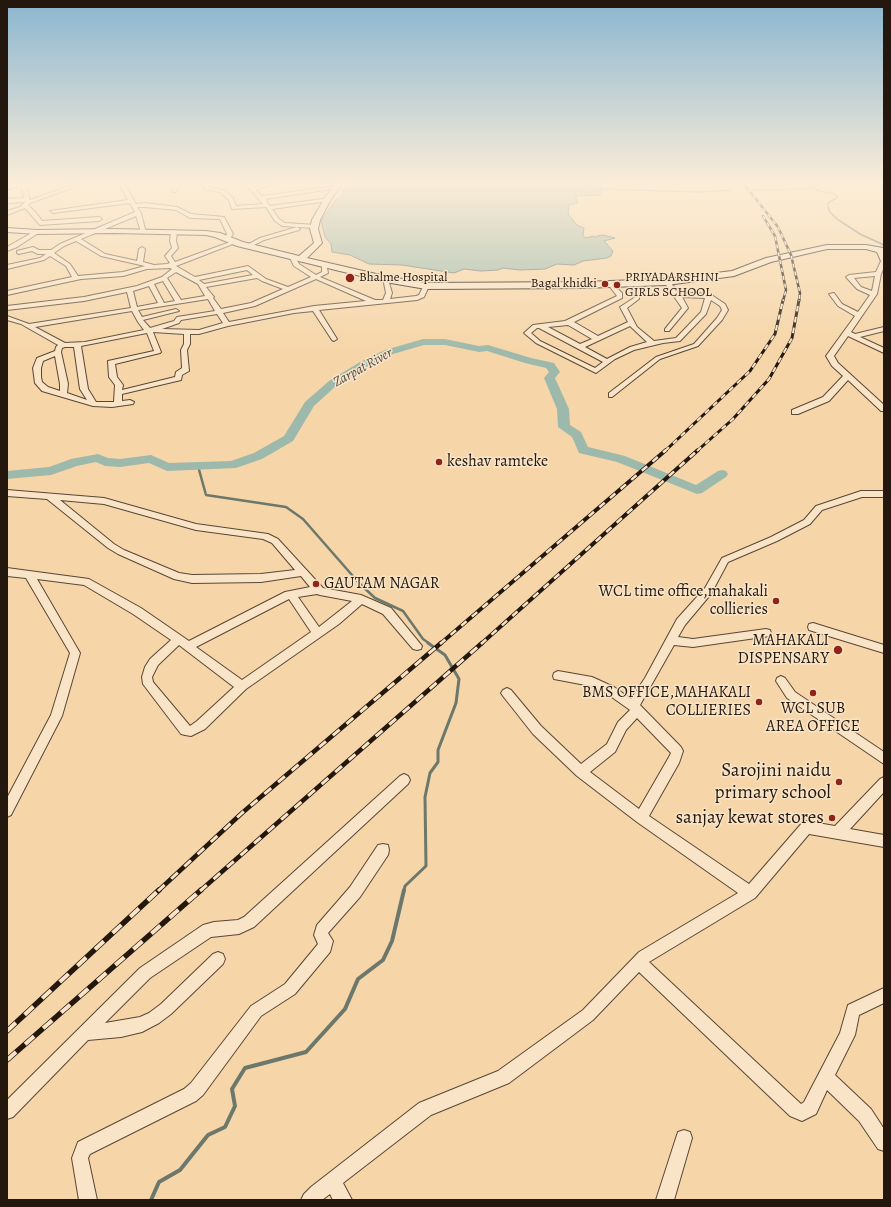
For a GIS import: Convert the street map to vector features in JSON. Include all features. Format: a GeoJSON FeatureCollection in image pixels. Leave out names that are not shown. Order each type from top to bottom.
{"type":"FeatureCollection","features":[{"type":"Feature","properties":{"kind":"street"},"geometry":{"type":"LineString","coordinates":[[17,249],[28,239]]}},
{"type":"Feature","properties":{"kind":"street"},"geometry":{"type":"LineString","coordinates":[[7,267],[18,266],[42,259],[62,245],[76,239]]}},
{"type":"Feature","properties":{"kind":"street"},"geometry":{"type":"LineString","coordinates":[[78,239],[104,254],[122,260],[158,266],[173,266],[195,278],[211,297],[227,324]]}},
{"type":"Feature","properties":{"kind":"street"},"geometry":{"type":"LineString","coordinates":[[173,239],[175,248],[168,256],[173,266]]}},
{"type":"Feature","properties":{"kind":"street"},"geometry":{"type":"LineString","coordinates":[[228,239],[248,246],[385,279],[426,286],[667,282],[734,273],[769,260],[827,247],[866,247],[882,249],[884,260],[878,274],[874,294],[830,356],[832,361],[847,376],[884,409]]}},
{"type":"Feature","properties":{"kind":"street"},"geometry":{"type":"LineString","coordinates":[[248,246],[261,239]]}},
{"type":"Feature","properties":{"kind":"street"},"geometry":{"type":"LineString","coordinates":[[302,258],[318,243],[317,239]]}},
{"type":"Feature","properties":{"kind":"street"},"geometry":{"type":"LineString","coordinates":[[7,293],[76,278],[123,274],[147,267],[173,266],[235,242]]}},
{"type":"Feature","properties":{"kind":"street"},"geometry":{"type":"LineString","coordinates":[[7,249],[32,249],[38,252],[51,252],[68,265],[76,278]]}},
{"type":"Feature","properties":{"kind":"street"},"geometry":{"type":"LineString","coordinates":[[17,249],[21,258],[18,266]]}},
{"type":"Feature","properties":{"kind":"street"},"geometry":{"type":"LineString","coordinates":[[140,262],[142,249]]}},
{"type":"Feature","properties":{"kind":"street"},"geometry":{"type":"LineString","coordinates":[[292,256],[296,265],[316,277],[338,289],[361,296],[376,303]]}},
{"type":"Feature","properties":{"kind":"street"},"geometry":{"type":"LineString","coordinates":[[140,319],[177,315],[188,318],[253,305],[326,272],[324,264]]}},
{"type":"Feature","properties":{"kind":"street"},"geometry":{"type":"LineString","coordinates":[[7,308],[84,299],[129,289],[164,278],[173,266]]}},
{"type":"Feature","properties":{"kind":"street"},"geometry":{"type":"LineString","coordinates":[[195,278],[247,268],[268,282],[288,289]]}},
{"type":"Feature","properties":{"kind":"street"},"geometry":{"type":"LineString","coordinates":[[874,294],[859,288],[849,277],[878,274]]}},
{"type":"Feature","properties":{"kind":"street"},"geometry":{"type":"LineString","coordinates":[[203,286],[258,276]]}},
{"type":"Feature","properties":{"kind":"street"},"geometry":{"type":"LineString","coordinates":[[63,395],[64,384],[58,352],[60,347],[149,331],[177,322],[176,303],[164,278]]}},
{"type":"Feature","properties":{"kind":"street"},"geometry":{"type":"LineString","coordinates":[[385,279],[389,293],[385,302]]}},
{"type":"Feature","properties":{"kind":"street"},"geometry":{"type":"LineString","coordinates":[[667,282],[683,303],[684,309],[667,330]]}},
{"type":"Feature","properties":{"kind":"street"},"geometry":{"type":"LineString","coordinates":[[151,283],[162,305]]}},
{"type":"Feature","properties":{"kind":"street"},"geometry":{"type":"LineString","coordinates":[[610,283],[620,294],[620,297],[568,322],[534,327],[527,333],[538,342],[594,371],[630,349],[666,340],[678,340],[704,313],[708,305],[708,296]]}},
{"type":"Feature","properties":{"kind":"street"},"geometry":{"type":"LineString","coordinates":[[149,331],[198,332],[227,324],[314,308],[376,303],[420,297],[426,286]]}},
{"type":"Feature","properties":{"kind":"street"},"geometry":{"type":"LineString","coordinates":[[118,404],[119,385],[114,377],[111,363],[157,353],[149,331],[135,310],[129,289]]}},
{"type":"Feature","properties":{"kind":"street"},"geometry":{"type":"LineString","coordinates":[[832,294],[840,305],[859,315]]}},
{"type":"Feature","properties":{"kind":"street"},"geometry":{"type":"LineString","coordinates":[[612,395],[658,358],[697,344],[720,319],[725,310],[723,306],[708,296],[677,295]]}},
{"type":"Feature","properties":{"kind":"street"},"geometry":{"type":"LineString","coordinates":[[28,326],[211,297]]}},
{"type":"Feature","properties":{"kind":"street"},"geometry":{"type":"LineString","coordinates":[[637,298],[623,307],[631,323],[652,344]]}},
{"type":"Feature","properties":{"kind":"street"},"geometry":{"type":"LineString","coordinates":[[314,308],[324,321],[334,339]]}},
{"type":"Feature","properties":{"kind":"street"},"geometry":{"type":"LineString","coordinates":[[7,318],[28,326],[64,346]]}},
{"type":"Feature","properties":{"kind":"street"},"geometry":{"type":"LineString","coordinates":[[568,322],[598,339]]}},
{"type":"Feature","properties":{"kind":"street"},"geometry":{"type":"LineString","coordinates":[[580,348],[631,323]]}},
{"type":"Feature","properties":{"kind":"street"},"geometry":{"type":"LineString","coordinates":[[541,326],[608,362]]}},
{"type":"Feature","properties":{"kind":"street"},"geometry":{"type":"LineString","coordinates":[[854,336],[880,330],[884,335]]}},
{"type":"Feature","properties":{"kind":"street"},"geometry":{"type":"LineString","coordinates":[[119,393],[178,378],[179,374],[186,369],[184,350],[187,332]]}},
{"type":"Feature","properties":{"kind":"street"},"geometry":{"type":"LineString","coordinates":[[846,332],[884,351]]}},
{"type":"Feature","properties":{"kind":"street"},"geometry":{"type":"LineString","coordinates":[[76,345],[84,389],[94,404]]}},
{"type":"Feature","properties":{"kind":"street"},"geometry":{"type":"LineString","coordinates":[[58,352],[40,360],[37,368],[37,377],[45,389],[94,404],[118,404],[130,402]]}},
{"type":"Feature","properties":{"kind":"street"},"geometry":{"type":"LineString","coordinates":[[796,412],[826,399],[847,376]]}},
{"type":"Feature","properties":{"kind":"street"},"geometry":{"type":"LineString","coordinates":[[7,493],[104,502],[196,527],[265,536],[275,541],[318,589],[323,592],[361,599],[387,611],[417,646]]}},
{"type":"Feature","properties":{"kind":"street"},"geometry":{"type":"LineString","coordinates":[[581,772],[611,748],[622,726],[635,708],[681,622],[708,591],[723,562],[728,557],[774,539],[805,523],[810,520],[820,508],[861,494],[884,494]]}},
{"type":"Feature","properties":{"kind":"street"},"geometry":{"type":"LineString","coordinates":[[50,497],[111,546],[121,552],[177,576],[192,579],[262,578],[304,572]]}},
{"type":"Feature","properties":{"kind":"street"},"geometry":{"type":"LineString","coordinates":[[7,572],[86,582],[137,611],[242,686]]}},
{"type":"Feature","properties":{"kind":"street"},"geometry":{"type":"LineString","coordinates":[[7,811],[56,716],[75,653],[29,574]]}},
{"type":"Feature","properties":{"kind":"street"},"geometry":{"type":"LineString","coordinates":[[188,646],[291,595],[318,589]]}},
{"type":"Feature","properties":{"kind":"street"},"geometry":{"type":"LineString","coordinates":[[291,595],[318,633]]}},
{"type":"Feature","properties":{"kind":"street"},"geometry":{"type":"LineString","coordinates":[[178,639],[154,662],[148,670],[146,677],[148,684],[186,730],[191,731],[197,729],[242,686],[344,615],[361,599]]}},
{"type":"Feature","properties":{"kind":"street"},"geometry":{"type":"LineString","coordinates":[[814,627],[884,649]]}},
{"type":"Feature","properties":{"kind":"street"},"geometry":{"type":"LineString","coordinates":[[671,640],[693,643],[766,633]]}},
{"type":"Feature","properties":{"kind":"street"},"geometry":{"type":"LineString","coordinates":[[558,676],[600,685],[635,708],[677,751],[675,759],[641,818]]}},
{"type":"Feature","properties":{"kind":"street"},"geometry":{"type":"LineString","coordinates":[[781,682],[791,695],[884,759]]}},
{"type":"Feature","properties":{"kind":"street"},"geometry":{"type":"LineString","coordinates":[[507,693],[537,730],[581,772],[641,818],[750,893]]}},
{"type":"Feature","properties":{"kind":"street"},"geometry":{"type":"LineString","coordinates":[[7,1111],[151,968],[208,930],[214,928],[239,927],[249,922],[404,780]]}},
{"type":"Feature","properties":{"kind":"street"},"geometry":{"type":"LineString","coordinates":[[837,833],[884,783]]}},
{"type":"Feature","properties":{"kind":"street"},"geometry":{"type":"LineString","coordinates":[[311,1200],[332,1181],[424,1109],[503,1077],[588,1015],[644,957],[750,893],[806,827],[884,841]]}},
{"type":"Feature","properties":{"kind":"street"},"geometry":{"type":"LineString","coordinates":[[88,1200],[80,1158],[84,1148],[190,1095],[197,1089],[256,1012],[290,989],[325,947],[326,941],[321,935],[322,930],[355,892],[383,850]]}},
{"type":"Feature","properties":{"kind":"street"},"geometry":{"type":"LineString","coordinates":[[86,1034],[121,1030],[142,1024],[154,1018],[166,1009],[218,959]]}},
{"type":"Feature","properties":{"kind":"street"},"geometry":{"type":"LineString","coordinates":[[639,962],[796,1110],[802,1113],[810,1108],[847,1035],[853,1010],[884,995]]}},
{"type":"Feature","properties":{"kind":"street"},"geometry":{"type":"LineString","coordinates":[[825,1077],[865,1116],[884,1143]]}},
{"type":"Feature","properties":{"kind":"street"},"geometry":{"type":"LineString","coordinates":[[665,1200],[684,1138]]}},
{"type":"Feature","properties":{"kind":"street"},"geometry":{"type":"LineString","coordinates":[[332,1181],[343,1200]]}},
{"type":"Feature","properties":{"kind":"shaded area"},"geometry":{"type":"Polygon","coordinates":[[[327,239],[610,239],[604,241],[613,251],[611,256],[607,258],[583,261],[574,265],[557,264],[545,269],[520,270],[503,268],[498,270],[481,271],[464,269],[454,273],[402,265],[369,264],[350,255],[332,252],[331,244],[327,239]]]}},
{"type":"Feature","properties":{"kind":"waterway"},"geometry":{"type":"LineString","coordinates":[[872,239],[884,245]]}},
{"type":"Feature","properties":{"kind":"waterway","name":"Zarpat River"},"geometry":{"type":"LineString","coordinates":[[7,475],[51,471],[75,462],[98,458],[105,462],[120,463],[151,459],[167,467],[232,465],[258,456],[289,438],[309,404],[333,383],[364,364],[389,352],[423,342],[445,342],[479,349],[488,348],[529,361],[550,365],[555,372],[549,378],[563,409],[564,427],[577,435],[583,450],[621,459],[697,490],[722,474]]}},
{"type":"Feature","properties":{"kind":"waterway"},"geometry":{"type":"LineString","coordinates":[[198,466],[206,495],[286,507],[303,519],[359,583],[375,598],[403,611],[423,639],[430,644]]}},
{"type":"Feature","properties":{"kind":"waterway"},"geometry":{"type":"LineString","coordinates":[[404,891],[405,886],[426,866],[425,797],[430,773],[438,762],[438,750],[456,703],[459,679],[445,655],[428,643]]}},
{"type":"Feature","properties":{"kind":"waterway"},"geometry":{"type":"LineString","coordinates":[[151,1200],[159,1182],[180,1170],[208,1135],[225,1127],[235,1106],[232,1089],[245,1068],[306,1052],[345,1009],[358,979],[383,960],[392,941],[404,890]]}},
{"type":"Feature","properties":{"kind":"railway"},"geometry":{"type":"LineString","coordinates":[[776,239],[786,290],[783,301]]}},
{"type":"Feature","properties":{"kind":"railway"},"geometry":{"type":"LineString","coordinates":[[784,239],[791,255],[800,293],[799,301]]}},
{"type":"Feature","properties":{"kind":"railway"},"geometry":{"type":"LineString","coordinates":[[665,451],[750,371],[775,334],[783,300]]}},
{"type":"Feature","properties":{"kind":"railway"},"geometry":{"type":"LineString","coordinates":[[697,451],[733,419],[769,379],[792,338],[799,300]]}},
{"type":"Feature","properties":{"kind":"railway"},"geometry":{"type":"LineString","coordinates":[[440,644],[666,450]]}},
{"type":"Feature","properties":{"kind":"railway"},"geometry":{"type":"LineString","coordinates":[[481,644],[698,450]]}},
{"type":"Feature","properties":{"kind":"railway"},"geometry":{"type":"LineString","coordinates":[[158,891],[242,813],[441,643]]}},
{"type":"Feature","properties":{"kind":"railway"},"geometry":{"type":"LineString","coordinates":[[200,891],[482,643]]}},
{"type":"Feature","properties":{"kind":"railway"},"geometry":{"type":"LineString","coordinates":[[7,1031],[159,890]]}},
{"type":"Feature","properties":{"kind":"railway"},"geometry":{"type":"LineString","coordinates":[[7,1060],[201,890]]}},
{"type":"Feature","properties":{"kind":"place","name":"Bhalme Hospital"},"geometry":{"type":"Point","coordinates":[350,278]}},
{"type":"Feature","properties":{"kind":"place","name":"Bagal khidki"},"geometry":{"type":"Point","coordinates":[605,284]}},
{"type":"Feature","properties":{"kind":"place","name":"PRIYADARSHINI GIRLS SCHOOL"},"geometry":{"type":"Point","coordinates":[617,285]}},
{"type":"Feature","properties":{"kind":"place","name":"keshav ramteke"},"geometry":{"type":"Point","coordinates":[439,462]}},
{"type":"Feature","properties":{"kind":"place","name":"GAUTAM NAGAR"},"geometry":{"type":"Point","coordinates":[316,584]}},
{"type":"Feature","properties":{"kind":"place","name":"WCL time office,mahakali collieries"},"geometry":{"type":"Point","coordinates":[776,601]}},
{"type":"Feature","properties":{"kind":"place","name":"MAHAKALI DISPENSARY"},"geometry":{"type":"Point","coordinates":[838,650]}},
{"type":"Feature","properties":{"kind":"place","name":"WCL SUB AREA OFFICE"},"geometry":{"type":"Point","coordinates":[813,693]}},
{"type":"Feature","properties":{"kind":"place","name":"BMS OFFICE,MAHAKALI COLLIERIES"},"geometry":{"type":"Point","coordinates":[759,702]}},
{"type":"Feature","properties":{"kind":"place","name":"Sarojini naidu primary school"},"geometry":{"type":"Point","coordinates":[839,782]}},
{"type":"Feature","properties":{"kind":"place","name":"sanjay kewat stores"},"geometry":{"type":"Point","coordinates":[832,818]}}]}
